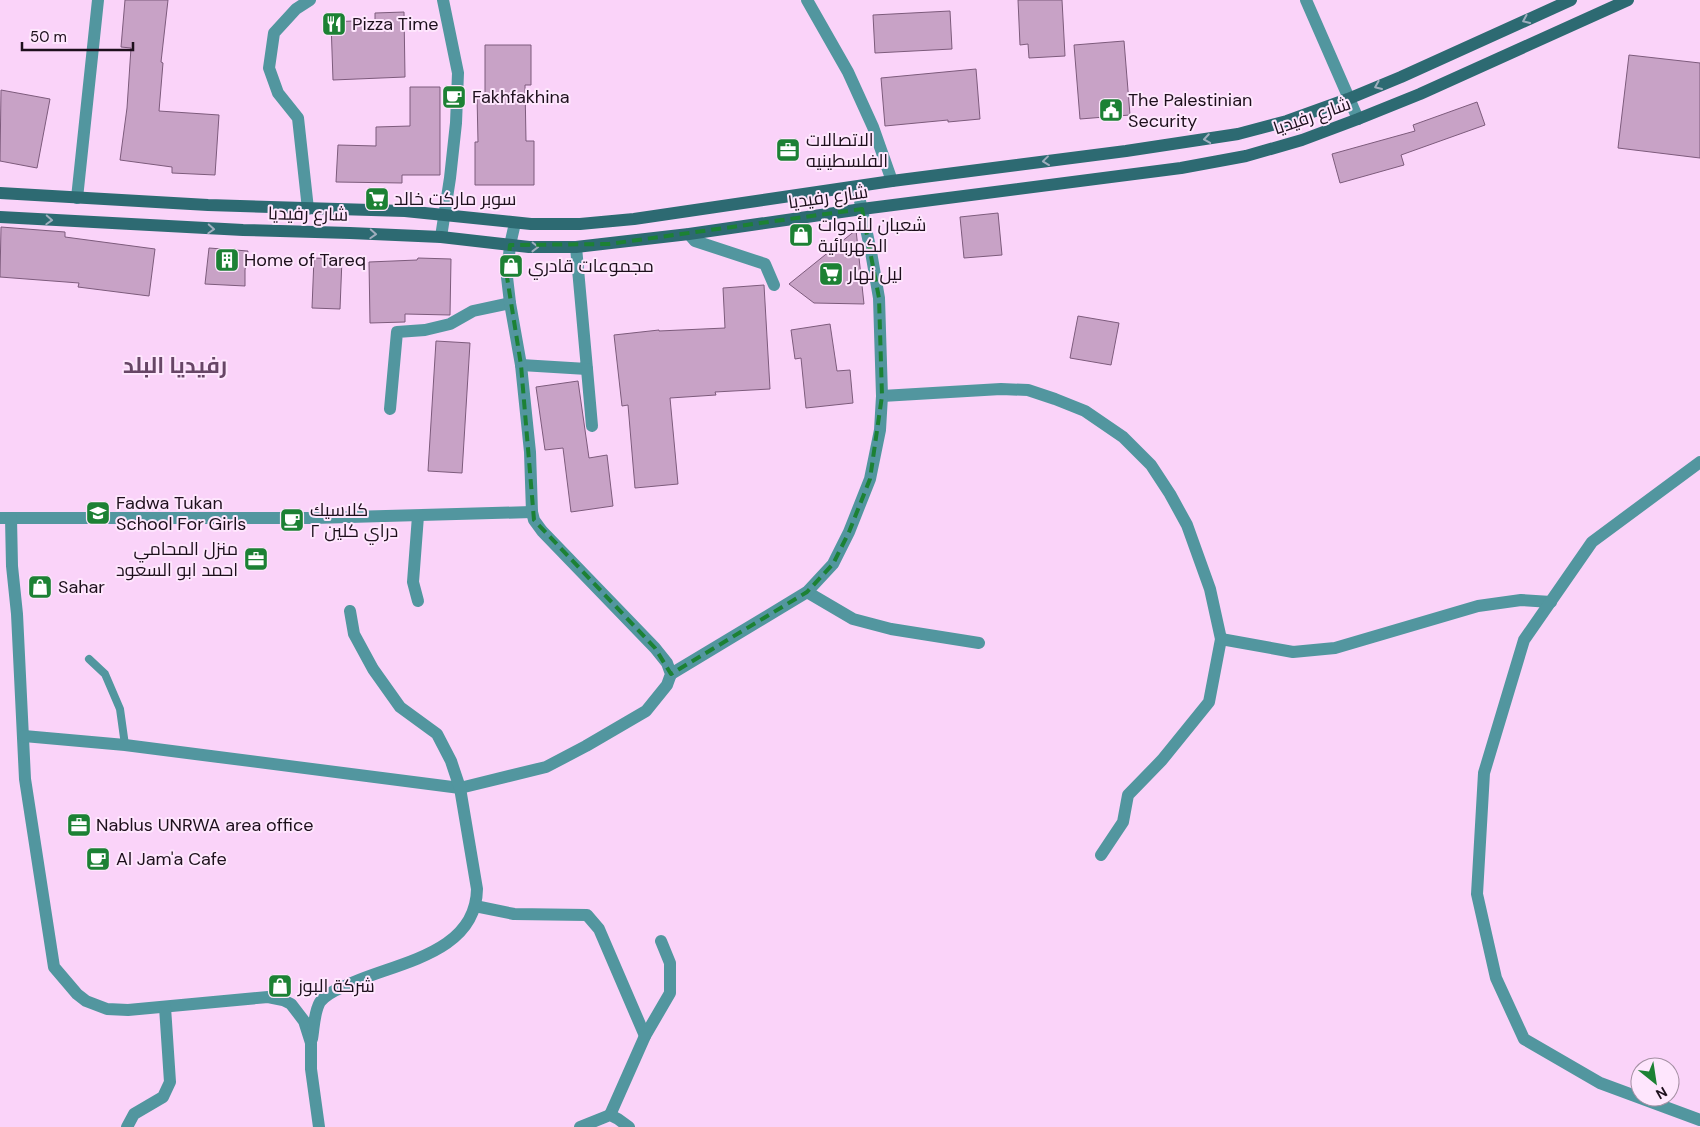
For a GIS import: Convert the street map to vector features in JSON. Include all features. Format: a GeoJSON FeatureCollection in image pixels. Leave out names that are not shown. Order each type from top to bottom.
{"type":"FeatureCollection","features":[{"type":"Feature","properties":{"kind":"main road","name":"شارع رفيديا"},"geometry":{"type":"LineString","coordinates":[[0,193],[308,209],[404,211],[531,224],[580,224],[634,218],[1238,134],[1287,121],[1401,77],[1571,0]]}},
{"type":"Feature","properties":{"kind":"main road","name":"شارع رفيديا"},"geometry":{"type":"LineString","coordinates":[[0,217],[243,230],[350,232],[440,237],[529,247],[576,247],[689,234],[1200,164],[1246,156],[1302,140],[1420,94],[1628,0]]}},
{"type":"Feature","properties":{"kind":"street"},"geometry":{"type":"LineString","coordinates":[[76,198],[98,0]]}},
{"type":"Feature","properties":{"kind":"street"},"geometry":{"type":"LineString","coordinates":[[308,209],[298,118],[278,93],[269,68],[274,33],[296,9],[310,0]]}},
{"type":"Feature","properties":{"kind":"street"},"geometry":{"type":"LineString","coordinates":[[440,237],[456,123],[458,73],[443,0]]}},
{"type":"Feature","properties":{"kind":"street"},"geometry":{"type":"LineString","coordinates":[[807,0],[848,72],[873,127],[892,181]]}},
{"type":"Feature","properties":{"kind":"street"},"geometry":{"type":"LineString","coordinates":[[1306,0],[1358,119]]}},
{"type":"Feature","properties":{"kind":"street"},"geometry":{"type":"LineString","coordinates":[[24,736],[125,745],[460,788],[546,767],[646,711],[667,685],[671,674],[807,592],[833,564],[849,532],[870,480],[880,430],[882,396],[879,298],[857,187]]}},
{"type":"Feature","properties":{"kind":"street"},"geometry":{"type":"LineString","coordinates":[[515,223],[510,245],[507,277],[521,365],[530,452],[532,512],[534,520],[542,531],[656,648],[667,664],[671,674]]}},
{"type":"Feature","properties":{"kind":"street"},"geometry":{"type":"LineString","coordinates":[[689,234],[695,241],[765,264],[774,285]]}},
{"type":"Feature","properties":{"kind":"street"},"geometry":{"type":"LineString","coordinates":[[576,247],[592,426]]}},
{"type":"Feature","properties":{"kind":"street"},"geometry":{"type":"LineString","coordinates":[[390,409],[397,332],[425,330],[450,324],[473,311],[510,303]]}},
{"type":"Feature","properties":{"kind":"street"},"geometry":{"type":"LineString","coordinates":[[521,365],[587,369]]}},
{"type":"Feature","properties":{"kind":"street"},"geometry":{"type":"LineString","coordinates":[[882,396],[1001,389],[1028,390],[1085,411],[1123,437],[1151,465],[1187,525],[1210,589],[1221,639],[1209,702],[1162,760],[1128,795],[1123,822],[1101,855]]}},
{"type":"Feature","properties":{"kind":"street"},"geometry":{"type":"LineString","coordinates":[[1700,462],[1592,542],[1524,640],[1484,773],[1477,894],[1496,978],[1524,1039],[1600,1083],[1700,1120]]}},
{"type":"Feature","properties":{"kind":"street"},"geometry":{"type":"LineString","coordinates":[[312,1043],[304,1020],[291,1004],[276,998],[268,997],[118,1010],[96,1006],[77,994],[54,967],[26,787],[17,614],[5,518],[313,518],[532,512]]}},
{"type":"Feature","properties":{"kind":"street"},"geometry":{"type":"LineString","coordinates":[[418,516],[413,582],[418,601]]}},
{"type":"Feature","properties":{"kind":"street"},"geometry":{"type":"LineString","coordinates":[[807,592],[853,619],[891,629],[979,643]]}},
{"type":"Feature","properties":{"kind":"street"},"geometry":{"type":"LineString","coordinates":[[1221,639],[1293,652],[1335,648],[1478,606],[1521,600],[1551,602]]}},
{"type":"Feature","properties":{"kind":"street"},"geometry":{"type":"LineString","coordinates":[[319,1127],[311,1069],[312,1043],[316,1011],[319,1004],[326,996],[356,981],[408,963],[446,944],[461,931],[475,906],[477,889],[460,788],[451,761],[437,734],[400,707],[373,669],[354,634],[350,612]]}},
{"type":"Feature","properties":{"kind":"street"},"geometry":{"type":"LineString","coordinates":[[475,906],[514,914],[587,915],[599,929],[645,1036]]}},
{"type":"Feature","properties":{"kind":"street"},"geometry":{"type":"LineString","coordinates":[[580,1127],[610,1115],[645,1036],[670,993],[670,963],[661,941]]}},
{"type":"Feature","properties":{"kind":"street"},"geometry":{"type":"LineString","coordinates":[[127,1127],[134,1114],[163,1097],[170,1082],[165,1007]]}},
{"type":"Feature","properties":{"kind":"street"},"geometry":{"type":"LineString","coordinates":[[610,1115],[629,1127]]}},
{"type":"Feature","properties":{"kind":"lane"},"geometry":{"type":"LineString","coordinates":[[89,659],[106,674],[120,709],[125,745]]}},
{"type":"Feature","properties":{"kind":"highlighted area"},"geometry":{"type":"Polygon","coordinates":[[[862,209],[879,298],[882,396],[870,479],[849,532],[833,564],[807,592],[671,674],[655,648],[534,520],[521,365],[507,277],[510,245],[609,244],[862,209]]]}},
{"type":"Feature","properties":{"kind":"building"},"geometry":{"type":"Polygon","coordinates":[[[125,0],[168,0],[161,62],[163,63],[159,111],[219,115],[215,175],[172,173],[172,167],[120,160],[127,108],[131,48],[121,47],[125,0]]]}},
{"type":"Feature","properties":{"kind":"building"},"geometry":{"type":"Polygon","coordinates":[[[1018,0],[1062,0],[1065,56],[1029,58],[1028,44],[1020,45],[1018,0]]]}},
{"type":"Feature","properties":{"kind":"building"},"geometry":{"type":"Polygon","coordinates":[[[950,11],[952,49],[875,53],[873,15],[950,11]]]}},
{"type":"Feature","properties":{"kind":"building"},"geometry":{"type":"Polygon","coordinates":[[[404,12],[405,77],[333,80],[331,22],[375,20],[375,13],[404,12]]]}},
{"type":"Feature","properties":{"kind":"building"},"geometry":{"type":"Polygon","coordinates":[[[1124,41],[1130,115],[1080,119],[1074,45],[1124,41]]]}},
{"type":"Feature","properties":{"kind":"building"},"geometry":{"type":"Polygon","coordinates":[[[485,45],[531,45],[531,85],[525,85],[526,141],[534,141],[534,185],[475,185],[475,142],[478,142],[477,95],[485,95],[485,45]]]}},
{"type":"Feature","properties":{"kind":"building"},"geometry":{"type":"Polygon","coordinates":[[[1629,55],[1700,63],[1700,158],[1618,148],[1629,55]]]}},
{"type":"Feature","properties":{"kind":"building"},"geometry":{"type":"Polygon","coordinates":[[[976,69],[980,119],[885,126],[881,78],[976,69]]]}},
{"type":"Feature","properties":{"kind":"building"},"geometry":{"type":"Polygon","coordinates":[[[410,87],[440,87],[440,175],[402,175],[402,183],[336,182],[338,145],[376,146],[376,127],[410,126],[410,87]]]}},
{"type":"Feature","properties":{"kind":"building"},"geometry":{"type":"Polygon","coordinates":[[[1,90],[50,99],[37,168],[0,161],[1,90]]]}},
{"type":"Feature","properties":{"kind":"building"},"geometry":{"type":"Polygon","coordinates":[[[1477,102],[1485,125],[1401,155],[1404,165],[1340,183],[1332,154],[1415,131],[1413,125],[1477,102]]]}},
{"type":"Feature","properties":{"kind":"building"},"geometry":{"type":"Polygon","coordinates":[[[998,213],[1002,255],[964,258],[960,217],[998,213]]]}},
{"type":"Feature","properties":{"kind":"building"},"geometry":{"type":"Polygon","coordinates":[[[1,227],[65,232],[65,237],[155,249],[149,296],[78,287],[79,283],[0,277],[1,227]]]}},
{"type":"Feature","properties":{"kind":"building","name":"ليل نهار"},"geometry":{"type":"Polygon","coordinates":[[[856,230],[864,304],[814,303],[789,284],[856,230]]]}},
{"type":"Feature","properties":{"kind":"building","name":"Home of Tareq"},"geometry":{"type":"Polygon","coordinates":[[[209,248],[248,251],[245,286],[205,284],[209,248]]]}},
{"type":"Feature","properties":{"kind":"building"},"geometry":{"type":"Polygon","coordinates":[[[314,258],[342,259],[340,309],[312,308],[314,258]]]}},
{"type":"Feature","properties":{"kind":"building"},"geometry":{"type":"Polygon","coordinates":[[[418,258],[451,259],[450,315],[405,314],[405,322],[370,323],[369,262],[417,260],[418,258]]]}},
{"type":"Feature","properties":{"kind":"building"},"geometry":{"type":"Polygon","coordinates":[[[764,285],[770,389],[715,392],[716,395],[670,398],[678,484],[635,488],[628,405],[622,406],[614,335],[659,330],[725,328],[723,288],[764,285]]]}},
{"type":"Feature","properties":{"kind":"building"},"geometry":{"type":"Polygon","coordinates":[[[1078,316],[1119,323],[1111,365],[1070,358],[1078,316]]]}},
{"type":"Feature","properties":{"kind":"building"},"geometry":{"type":"Polygon","coordinates":[[[830,324],[837,371],[850,370],[853,403],[806,408],[801,358],[795,359],[791,330],[830,324]]]}},
{"type":"Feature","properties":{"kind":"building"},"geometry":{"type":"Polygon","coordinates":[[[436,341],[470,343],[462,473],[428,471],[436,341]]]}},
{"type":"Feature","properties":{"kind":"building"},"geometry":{"type":"Polygon","coordinates":[[[578,381],[589,458],[607,455],[613,506],[571,512],[563,448],[545,450],[536,387],[578,381]]]}},
{"type":"Feature","properties":{"kind":"place","name":"Pizza Time"},"geometry":{"type":"Point","coordinates":[334,24]}},
{"type":"Feature","properties":{"kind":"place","name":"Fakhfakhina"},"geometry":{"type":"Point","coordinates":[454,97]}},
{"type":"Feature","properties":{"kind":"place","name":"The Palestinian Security"},"geometry":{"type":"Point","coordinates":[1111,110]}},
{"type":"Feature","properties":{"kind":"place","name":"الاتصالات الفلسطينيه"},"geometry":{"type":"Point","coordinates":[788,150]}},
{"type":"Feature","properties":{"kind":"place","name":"سوبر مارکت خالد"},"geometry":{"type":"Point","coordinates":[377,199]}},
{"type":"Feature","properties":{"kind":"place","name":"شعبان للأدوات الكهربائية"},"geometry":{"type":"Point","coordinates":[801,235]}},
{"type":"Feature","properties":{"kind":"place","name":"Home of Tareq"},"geometry":{"type":"Point","coordinates":[227,260]}},
{"type":"Feature","properties":{"kind":"place","name":"مجموعات قادري"},"geometry":{"type":"Point","coordinates":[511,266]}},
{"type":"Feature","properties":{"kind":"place","name":"ليل نهار"},"geometry":{"type":"Point","coordinates":[831,274]}},
{"type":"Feature","properties":{"kind":"place","name":"Fadwa Tukan School For Girls"},"geometry":{"type":"Point","coordinates":[98,513]}},
{"type":"Feature","properties":{"kind":"place","name":"كلاسيك دراي كلين ٢"},"geometry":{"type":"Point","coordinates":[292,520]}},
{"type":"Feature","properties":{"kind":"place","name":"منزل المحامي احمد ابو السعود"},"geometry":{"type":"Point","coordinates":[256,559]}},
{"type":"Feature","properties":{"kind":"place","name":"Sahar"},"geometry":{"type":"Point","coordinates":[40,587]}},
{"type":"Feature","properties":{"kind":"place","name":"Nablus UNRWA area office"},"geometry":{"type":"Point","coordinates":[79,825]}},
{"type":"Feature","properties":{"kind":"place","name":"Al Jam'a Cafe"},"geometry":{"type":"Point","coordinates":[98,859]}},
{"type":"Feature","properties":{"kind":"place","name":"شركة البوز"},"geometry":{"type":"Point","coordinates":[280,986]}},
{"type":"Feature","properties":{"kind":"district","name":"رفيديا البلد"},"geometry":{"type":"Point","coordinates":[175,365]}}]}
